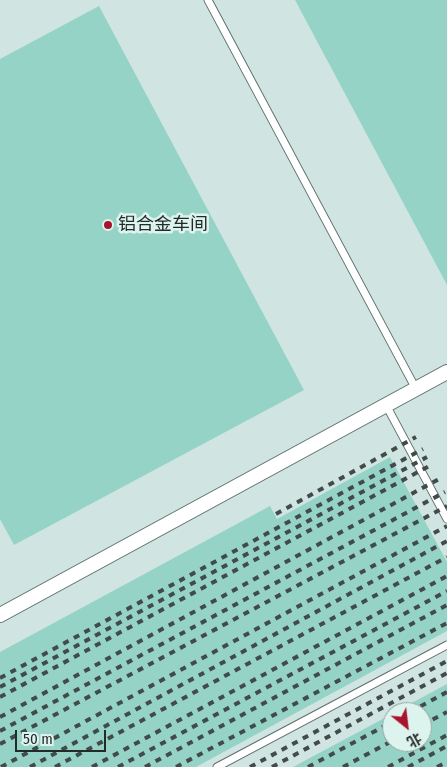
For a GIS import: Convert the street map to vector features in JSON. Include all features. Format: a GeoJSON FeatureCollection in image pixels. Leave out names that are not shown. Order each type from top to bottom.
{"type":"FeatureCollection","features":[{"type":"Feature","properties":{"kind":"street"},"geometry":{"type":"LineString","coordinates":[[0,615],[447,372]]}},
{"type":"Feature","properties":{"kind":"lane"},"geometry":{"type":"LineString","coordinates":[[208,0],[416,389]]}},
{"type":"Feature","properties":{"kind":"lane"},"geometry":{"type":"LineString","coordinates":[[386,405],[447,519]]}},
{"type":"Feature","properties":{"kind":"lane"},"geometry":{"type":"LineString","coordinates":[[217,767],[447,645]]}},
{"type":"Feature","properties":{"kind":"building"},"geometry":{"type":"Polygon","coordinates":[[[295,0],[447,0],[447,285],[295,0]]]}},
{"type":"Feature","properties":{"kind":"building","name":"铝合金车间"},"geometry":{"type":"Polygon","coordinates":[[[99,6],[304,390],[14,545],[0,519],[0,59],[99,6]]]}},
{"type":"Feature","properties":{"kind":"building"},"geometry":{"type":"Polygon","coordinates":[[[390,457],[447,562],[447,631],[196,767],[0,767],[0,652],[270,506],[277,519],[390,457]]]}},
{"type":"Feature","properties":{"kind":"building"},"geometry":{"type":"Polygon","coordinates":[[[447,684],[447,767],[293,767],[382,719],[382,752],[432,752],[432,702],[414,702],[447,684]]]}},
{"type":"Feature","properties":{"kind":"railway"},"geometry":{"type":"LineString","coordinates":[[276,514],[416,437]]}},
{"type":"Feature","properties":{"kind":"railway"},"geometry":{"type":"LineString","coordinates":[[0,678],[423,449]]}},
{"type":"Feature","properties":{"kind":"railway"},"geometry":{"type":"LineString","coordinates":[[0,687],[427,457]]}},
{"type":"Feature","properties":{"kind":"railway"},"geometry":{"type":"LineString","coordinates":[[0,697],[431,465]]}},
{"type":"Feature","properties":{"kind":"railway"},"geometry":{"type":"LineString","coordinates":[[0,717],[439,479]]}},
{"type":"Feature","properties":{"kind":"railway"},"geometry":{"type":"LineString","coordinates":[[0,731],[445,492]]}},
{"type":"Feature","properties":{"kind":"railway"},"geometry":{"type":"LineString","coordinates":[[0,744],[447,506]]}},
{"type":"Feature","properties":{"kind":"railway"},"geometry":{"type":"LineString","coordinates":[[1,767],[447,526]]}},
{"type":"Feature","properties":{"kind":"railway"},"geometry":{"type":"LineString","coordinates":[[30,767],[447,541]]}},
{"type":"Feature","properties":{"kind":"railway"},"geometry":{"type":"LineString","coordinates":[[55,767],[447,557]]}},
{"type":"Feature","properties":{"kind":"railway"},"geometry":{"type":"LineString","coordinates":[[92,767],[447,576]]}},
{"type":"Feature","properties":{"kind":"railway"},"geometry":{"type":"LineString","coordinates":[[118,767],[447,591]]}},
{"type":"Feature","properties":{"kind":"railway"},"geometry":{"type":"LineString","coordinates":[[145,767],[447,605]]}},
{"type":"Feature","properties":{"kind":"railway"},"geometry":{"type":"LineString","coordinates":[[176,767],[447,623]]}},
{"type":"Feature","properties":{"kind":"railway"},"geometry":{"type":"LineString","coordinates":[[250,767],[447,661]]}},
{"type":"Feature","properties":{"kind":"railway"},"geometry":{"type":"LineString","coordinates":[[272,767],[447,673]]}},
{"type":"Feature","properties":{"kind":"railway"},"geometry":{"type":"LineString","coordinates":[[428,702],[447,692]]}},
{"type":"Feature","properties":{"kind":"railway"},"geometry":{"type":"LineString","coordinates":[[432,720],[447,712]]}},
{"type":"Feature","properties":{"kind":"railway"},"geometry":{"type":"LineString","coordinates":[[308,767],[382,727]]}},
{"type":"Feature","properties":{"kind":"railway"},"geometry":{"type":"LineString","coordinates":[[388,767],[447,735]]}},
{"type":"Feature","properties":{"kind":"railway"},"geometry":{"type":"LineString","coordinates":[[343,767],[382,746]]}},
{"type":"Feature","properties":{"kind":"railway"},"geometry":{"type":"LineString","coordinates":[[408,767],[447,746]]}},
{"type":"Feature","properties":{"kind":"railway"},"geometry":{"type":"LineString","coordinates":[[437,767],[447,762]]}},
{"type":"Feature","properties":{"kind":"place","name":"铝合金车间"},"geometry":{"type":"Point","coordinates":[108,225]}}]}
